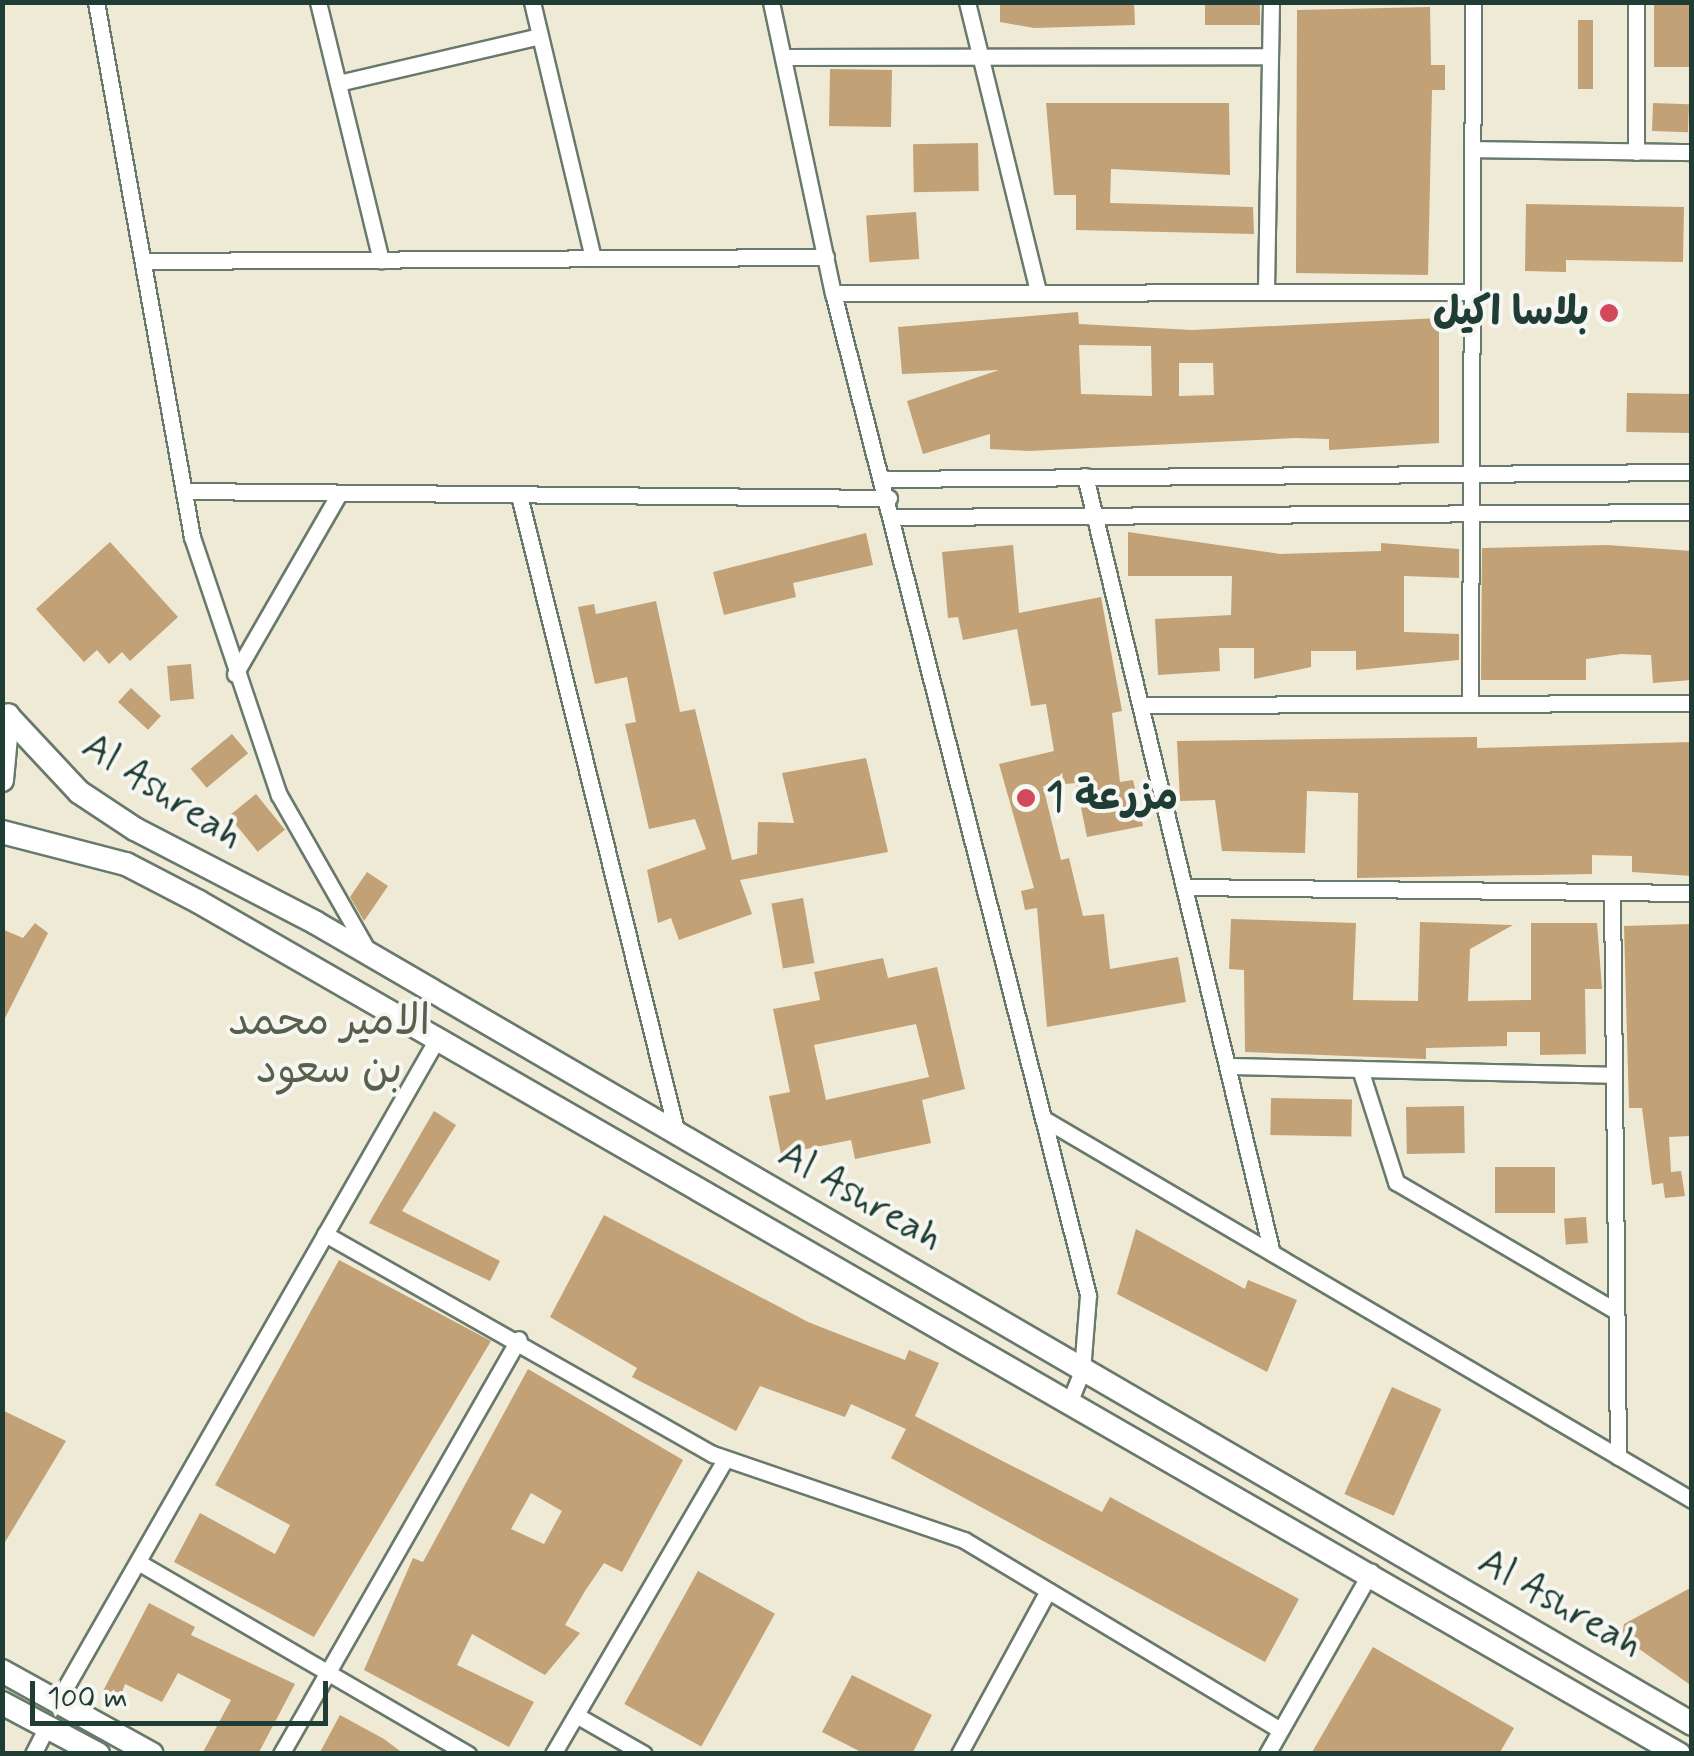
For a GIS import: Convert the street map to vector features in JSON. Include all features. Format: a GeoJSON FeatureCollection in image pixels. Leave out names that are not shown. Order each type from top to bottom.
{"type":"FeatureCollection","features":[{"type":"Feature","properties":{"kind":"street"},"geometry":{"type":"LineString","coordinates":[[96,2],[149,261],[184,491],[235,674],[311,863],[370,954]]}},
{"type":"Feature","properties":{"kind":"street"},"geometry":{"type":"LineString","coordinates":[[318,2],[381,260]]}},
{"type":"Feature","properties":{"kind":"street"},"geometry":{"type":"LineString","coordinates":[[532,2],[593,258]]}},
{"type":"Feature","properties":{"kind":"street"},"geometry":{"type":"LineString","coordinates":[[771,2],[833,293],[894,518],[1088,1295],[1082,1371],[1068,1404]]}},
{"type":"Feature","properties":{"kind":"street"},"geometry":{"type":"LineString","coordinates":[[967,2],[1038,291]]}},
{"type":"Feature","properties":{"kind":"street"},"geometry":{"type":"LineString","coordinates":[[1266,289],[1271,2]]}},
{"type":"Feature","properties":{"kind":"street"},"geometry":{"type":"LineString","coordinates":[[1470,702],[1473,2]]}},
{"type":"Feature","properties":{"kind":"street"},"geometry":{"type":"LineString","coordinates":[[1636,2],[1636,152]]}},
{"type":"Feature","properties":{"kind":"street"},"geometry":{"type":"LineString","coordinates":[[338,83],[540,36]]}},
{"type":"Feature","properties":{"kind":"street"},"geometry":{"type":"LineString","coordinates":[[784,58],[1270,56]]}},
{"type":"Feature","properties":{"kind":"street"},"geometry":{"type":"LineString","coordinates":[[1472,149],[1692,152]]}},
{"type":"Feature","properties":{"kind":"street"},"geometry":{"type":"LineString","coordinates":[[149,261],[826,257]]}},
{"type":"Feature","properties":{"kind":"street"},"geometry":{"type":"LineString","coordinates":[[833,293],[1266,289],[1470,292]]}},
{"type":"Feature","properties":{"kind":"street"},"geometry":{"type":"LineString","coordinates":[[884,479],[1692,472]]}},
{"type":"Feature","properties":{"kind":"street"},"geometry":{"type":"LineString","coordinates":[[1086,476],[1089,516],[1144,705],[1272,1253]]}},
{"type":"Feature","properties":{"kind":"street"},"geometry":{"type":"LineString","coordinates":[[184,491],[888,498]]}},
{"type":"Feature","properties":{"kind":"street"},"geometry":{"type":"LineString","coordinates":[[235,674],[339,494]]}},
{"type":"Feature","properties":{"kind":"street"},"geometry":{"type":"LineString","coordinates":[[519,495],[677,1134]]}},
{"type":"Feature","properties":{"kind":"street"},"geometry":{"type":"LineString","coordinates":[[894,518],[1692,512]]}},
{"type":"Feature","properties":{"kind":"street"},"geometry":{"type":"LineString","coordinates":[[1144,705],[1692,703]]}},
{"type":"Feature","properties":{"kind":"street"},"geometry":{"type":"LineString","coordinates":[[2,780],[5,709]]}},
{"type":"Feature","properties":{"kind":"street","name":"Al Ashreah"},"geometry":{"type":"LineString","coordinates":[[5,709],[107,811],[370,954],[1692,1724]]}},
{"type":"Feature","properties":{"kind":"street"},"geometry":{"type":"LineString","coordinates":[[2,832],[126,864],[1068,1404],[1371,1572],[1679,1754]]}},
{"type":"Feature","properties":{"kind":"street"},"geometry":{"type":"LineString","coordinates":[[1186,887],[1692,893]]}},
{"type":"Feature","properties":{"kind":"street"},"geometry":{"type":"LineString","coordinates":[[1612,892],[1618,1457]]}},
{"type":"Feature","properties":{"kind":"street"},"geometry":{"type":"LineString","coordinates":[[60,1697],[436,1039]]}},
{"type":"Feature","properties":{"kind":"street"},"geometry":{"type":"LineString","coordinates":[[1228,1066],[1614,1076]]}},
{"type":"Feature","properties":{"kind":"street"},"geometry":{"type":"LineString","coordinates":[[1360,1070],[1396,1182],[1616,1311]]}},
{"type":"Feature","properties":{"kind":"street"},"geometry":{"type":"LineString","coordinates":[[1044,1119],[1692,1500]]}},
{"type":"Feature","properties":{"kind":"street"},"geometry":{"type":"LineString","coordinates":[[325,1234],[520,1339],[726,1460],[925,1520],[1280,1730]]}},
{"type":"Feature","properties":{"kind":"street"},"geometry":{"type":"LineString","coordinates":[[281,1754],[520,1339]]}},
{"type":"Feature","properties":{"kind":"street"},"geometry":{"type":"LineString","coordinates":[[553,1754],[726,1460]]}},
{"type":"Feature","properties":{"kind":"street"},"geometry":{"type":"LineString","coordinates":[[138,1562],[468,1754]]}},
{"type":"Feature","properties":{"kind":"street"},"geometry":{"type":"LineString","coordinates":[[1267,1754],[1371,1572]]}},
{"type":"Feature","properties":{"kind":"street"},"geometry":{"type":"LineString","coordinates":[[958,1754],[1048,1591]]}},
{"type":"Feature","properties":{"kind":"street"},"geometry":{"type":"LineString","coordinates":[[2,1671],[60,1697],[152,1754]]}},
{"type":"Feature","properties":{"kind":"street"},"geometry":{"type":"LineString","coordinates":[[2,1702],[98,1754]]}},
{"type":"Feature","properties":{"kind":"street"},"geometry":{"type":"LineString","coordinates":[[576,1715],[644,1754]]}},
{"type":"Feature","properties":{"kind":"street"},"geometry":{"type":"LineString","coordinates":[[33,1754],[48,1726]]}},
{"type":"Feature","properties":{"kind":"building"},"geometry":{"type":"Polygon","coordinates":[[[1000,2],[1134,2],[1135,25],[1034,28],[1000,22],[1000,2]]]}},
{"type":"Feature","properties":{"kind":"building"},"geometry":{"type":"Polygon","coordinates":[[[1205,2],[1260,2],[1260,25],[1205,25],[1205,2]]]}},
{"type":"Feature","properties":{"kind":"building"},"geometry":{"type":"Polygon","coordinates":[[[1654,2],[1692,2],[1692,67],[1654,67],[1654,2]]]}},
{"type":"Feature","properties":{"kind":"building"},"geometry":{"type":"Polygon","coordinates":[[[1430,7],[1431,65],[1445,65],[1445,90],[1432,90],[1428,275],[1296,273],[1297,10],[1430,7]]]}},
{"type":"Feature","properties":{"kind":"building"},"geometry":{"type":"Polygon","coordinates":[[[1578,20],[1593,20],[1593,89],[1578,89],[1578,20]]]}},
{"type":"Feature","properties":{"kind":"building"},"geometry":{"type":"Polygon","coordinates":[[[830,69],[892,70],[891,127],[829,126],[830,69]]]}},
{"type":"Feature","properties":{"kind":"building"},"geometry":{"type":"Polygon","coordinates":[[[1046,103],[1229,103],[1230,175],[1111,169],[1110,203],[1253,207],[1254,234],[1076,230],[1076,195],[1054,195],[1046,103]]]}},
{"type":"Feature","properties":{"kind":"building"},"geometry":{"type":"Polygon","coordinates":[[[1653,103],[1689,104],[1688,132],[1652,131],[1653,103]]]}},
{"type":"Feature","properties":{"kind":"building"},"geometry":{"type":"Polygon","coordinates":[[[978,143],[979,191],[914,192],[913,144],[978,143]]]}},
{"type":"Feature","properties":{"kind":"building"},"geometry":{"type":"Polygon","coordinates":[[[1526,204],[1684,207],[1683,262],[1566,260],[1566,272],[1525,271],[1526,204]]]}},
{"type":"Feature","properties":{"kind":"building"},"geometry":{"type":"Polygon","coordinates":[[[916,212],[919,259],[869,262],[866,215],[916,212]]]}},
{"type":"Feature","properties":{"kind":"building"},"geometry":{"type":"Polygon","coordinates":[[[1078,312],[1079,324],[1192,330],[1439,318],[1439,443],[1329,450],[1329,439],[1296,438],[1029,451],[990,449],[990,434],[923,454],[907,401],[999,370],[902,374],[898,327],[1078,312]],[[1079,345],[1081,394],[1152,396],[1151,346],[1079,345]],[[1179,363],[1179,396],[1214,395],[1213,363],[1179,363]]]}},
{"type":"Feature","properties":{"kind":"building"},"geometry":{"type":"Polygon","coordinates":[[[1627,393],[1690,394],[1689,433],[1626,432],[1627,393]]]}},
{"type":"Feature","properties":{"kind":"building"},"geometry":{"type":"Polygon","coordinates":[[[1128,532],[1280,554],[1381,551],[1381,543],[1459,549],[1459,578],[1404,576],[1404,632],[1459,634],[1459,660],[1356,670],[1356,651],[1311,651],[1311,667],[1254,679],[1254,648],[1219,648],[1220,671],[1158,675],[1155,619],[1231,615],[1232,576],[1128,576],[1128,532]]]}},
{"type":"Feature","properties":{"kind":"building"},"geometry":{"type":"Polygon","coordinates":[[[866,533],[873,565],[793,583],[796,597],[724,615],[713,572],[866,533]]]}},
{"type":"Feature","properties":{"kind":"building"},"geometry":{"type":"Polygon","coordinates":[[[110,542],[178,617],[130,661],[122,652],[109,664],[97,650],[84,662],[36,609],[110,542]]]}},
{"type":"Feature","properties":{"kind":"building"},"geometry":{"type":"Polygon","coordinates":[[[1013,545],[1019,613],[1101,597],[1122,711],[1112,713],[1120,782],[1133,780],[1143,826],[1087,837],[1076,783],[1043,786],[1061,860],[1069,858],[1083,916],[1104,914],[1110,969],[1178,957],[1186,1002],[1047,1027],[1037,908],[1025,910],[1021,891],[1034,888],[999,764],[1054,751],[1046,704],[1031,706],[1017,629],[963,640],[958,617],[948,618],[942,552],[1013,545]]]}},
{"type":"Feature","properties":{"kind":"building"},"geometry":{"type":"Polygon","coordinates":[[[1607,545],[1692,551],[1692,680],[1653,683],[1651,655],[1621,654],[1586,659],[1586,680],[1481,680],[1482,548],[1607,545]]]}},
{"type":"Feature","properties":{"kind":"building"},"geometry":{"type":"Polygon","coordinates":[[[656,601],[680,712],[695,709],[732,860],[757,854],[758,822],[794,823],[782,773],[866,758],[888,852],[740,880],[752,914],[679,940],[671,918],[658,923],[647,870],[706,849],[695,819],[649,829],[625,724],[636,722],[627,677],[595,684],[578,607],[594,604],[596,614],[656,601]]]}},
{"type":"Feature","properties":{"kind":"building"},"geometry":{"type":"Polygon","coordinates":[[[191,664],[194,699],[170,701],[167,666],[191,664]]]}},
{"type":"Feature","properties":{"kind":"building"},"geometry":{"type":"Polygon","coordinates":[[[131,688],[161,716],[148,730],[118,702],[131,688]]]}},
{"type":"Feature","properties":{"kind":"building"},"geometry":{"type":"Polygon","coordinates":[[[232,734],[248,753],[207,788],[191,769],[232,734]]]}},
{"type":"Feature","properties":{"kind":"building"},"geometry":{"type":"Polygon","coordinates":[[[1477,737],[1477,748],[1692,742],[1692,876],[1632,872],[1632,856],[1592,855],[1592,874],[1357,878],[1358,793],[1307,791],[1305,853],[1222,851],[1215,800],[1180,801],[1177,741],[1477,737]]]}},
{"type":"Feature","properties":{"kind":"building"},"geometry":{"type":"Polygon","coordinates":[[[256,794],[285,830],[258,852],[229,816],[256,794]]]}},
{"type":"Feature","properties":{"kind":"building"},"geometry":{"type":"Polygon","coordinates":[[[367,872],[388,886],[364,921],[350,897],[367,872]]]}},
{"type":"Feature","properties":{"kind":"building"},"geometry":{"type":"Polygon","coordinates":[[[803,898],[814,963],[783,969],[771,904],[803,898]]]}},
{"type":"Feature","properties":{"kind":"building"},"geometry":{"type":"Polygon","coordinates":[[[1231,919],[1356,923],[1353,1000],[1418,1001],[1420,922],[1513,925],[1470,949],[1468,1001],[1531,1000],[1531,923],[1597,923],[1602,989],[1585,989],[1586,1054],[1540,1055],[1540,1032],[1507,1032],[1507,1046],[1426,1048],[1426,1059],[1245,1052],[1244,970],[1229,969],[1231,919]]]}},
{"type":"Feature","properties":{"kind":"building"},"geometry":{"type":"Polygon","coordinates":[[[35,923],[48,933],[2,1024],[2,929],[23,938],[35,923]]]}},
{"type":"Feature","properties":{"kind":"building"},"geometry":{"type":"Polygon","coordinates":[[[1692,924],[1690,1136],[1669,1137],[1671,1172],[1681,1171],[1685,1196],[1665,1198],[1663,1183],[1652,1185],[1642,1108],[1629,1108],[1624,926],[1692,924]]]}},
{"type":"Feature","properties":{"kind":"building"},"geometry":{"type":"Polygon","coordinates":[[[883,958],[888,978],[937,967],[965,1089],[922,1100],[931,1143],[855,1159],[851,1140],[781,1154],[769,1096],[790,1092],[773,1009],[820,1000],[814,972],[883,958]],[[916,1024],[814,1045],[826,1100],[929,1077],[916,1024]]]}},
{"type":"Feature","properties":{"kind":"building"},"geometry":{"type":"Polygon","coordinates":[[[1271,1098],[1352,1099],[1351,1136],[1270,1135],[1271,1098]]]}},
{"type":"Feature","properties":{"kind":"building"},"geometry":{"type":"Polygon","coordinates":[[[1464,1106],[1465,1153],[1407,1154],[1406,1107],[1464,1106]]]}},
{"type":"Feature","properties":{"kind":"building"},"geometry":{"type":"Polygon","coordinates":[[[434,1111],[456,1125],[402,1211],[500,1261],[490,1281],[369,1223],[434,1111]]]}},
{"type":"Feature","properties":{"kind":"building"},"geometry":{"type":"Polygon","coordinates":[[[1495,1167],[1555,1167],[1555,1213],[1495,1213],[1495,1167]]]}},
{"type":"Feature","properties":{"kind":"building"},"geometry":{"type":"Polygon","coordinates":[[[604,1215],[808,1322],[905,1360],[909,1350],[939,1363],[915,1416],[1102,1512],[1110,1497],[1299,1599],[1265,1662],[891,1458],[906,1429],[851,1404],[845,1417],[760,1386],[736,1431],[632,1377],[637,1368],[550,1317],[604,1215]]]}},
{"type":"Feature","properties":{"kind":"building"},"geometry":{"type":"Polygon","coordinates":[[[1586,1217],[1588,1243],[1566,1244],[1564,1219],[1586,1217]]]}},
{"type":"Feature","properties":{"kind":"building"},"geometry":{"type":"Polygon","coordinates":[[[1136,1229],[1245,1289],[1248,1280],[1297,1300],[1267,1372],[1117,1294],[1136,1229]]]}},
{"type":"Feature","properties":{"kind":"building"},"geometry":{"type":"Polygon","coordinates":[[[339,1260],[491,1341],[314,1637],[174,1562],[200,1513],[275,1554],[290,1525],[215,1485],[339,1260]]]}},
{"type":"Feature","properties":{"kind":"building"},"geometry":{"type":"Polygon","coordinates":[[[528,1369],[683,1460],[622,1572],[604,1563],[585,1591],[565,1625],[580,1633],[545,1675],[472,1634],[457,1665],[534,1702],[509,1747],[364,1670],[413,1558],[423,1562],[528,1369]],[[531,1493],[511,1529],[544,1544],[562,1511],[531,1493]]]}},
{"type":"Feature","properties":{"kind":"building"},"geometry":{"type":"Polygon","coordinates":[[[1392,1387],[1441,1409],[1394,1516],[1344,1494],[1392,1387]]]}},
{"type":"Feature","properties":{"kind":"building"},"geometry":{"type":"Polygon","coordinates":[[[2,1410],[66,1441],[2,1547],[2,1410]]]}},
{"type":"Feature","properties":{"kind":"building"},"geometry":{"type":"Polygon","coordinates":[[[698,1571],[775,1614],[701,1747],[624,1704],[698,1571]]]}},
{"type":"Feature","properties":{"kind":"building"},"geometry":{"type":"Polygon","coordinates":[[[1692,1587],[1692,1686],[1622,1637],[1624,1624],[1692,1587]]]}},
{"type":"Feature","properties":{"kind":"building"},"geometry":{"type":"Polygon","coordinates":[[[149,1603],[195,1627],[191,1635],[295,1684],[258,1754],[202,1754],[231,1700],[178,1673],[162,1702],[125,1684],[120,1698],[103,1691],[149,1603]]]}},
{"type":"Feature","properties":{"kind":"building"},"geometry":{"type":"Polygon","coordinates":[[[1373,1647],[1514,1728],[1499,1754],[1311,1754],[1373,1647]]]}},
{"type":"Feature","properties":{"kind":"building"},"geometry":{"type":"Polygon","coordinates":[[[852,1675],[932,1715],[912,1754],[865,1754],[822,1732],[852,1675]]]}},
{"type":"Feature","properties":{"kind":"building"},"geometry":{"type":"Polygon","coordinates":[[[340,1715],[384,1739],[404,1754],[319,1754],[340,1715]]]}},
{"type":"Feature","properties":{"kind":"place","name":"بلاسا اكيل"},"geometry":{"type":"Point","coordinates":[1609,313]}},
{"type":"Feature","properties":{"kind":"place","name":"مزرعة 1"},"geometry":{"type":"Point","coordinates":[1026,798]}},
{"type":"Feature","properties":{"kind":"district","name":"الامير محمد بن سعود"},"geometry":{"type":"Point","coordinates":[329,1047]}}]}
